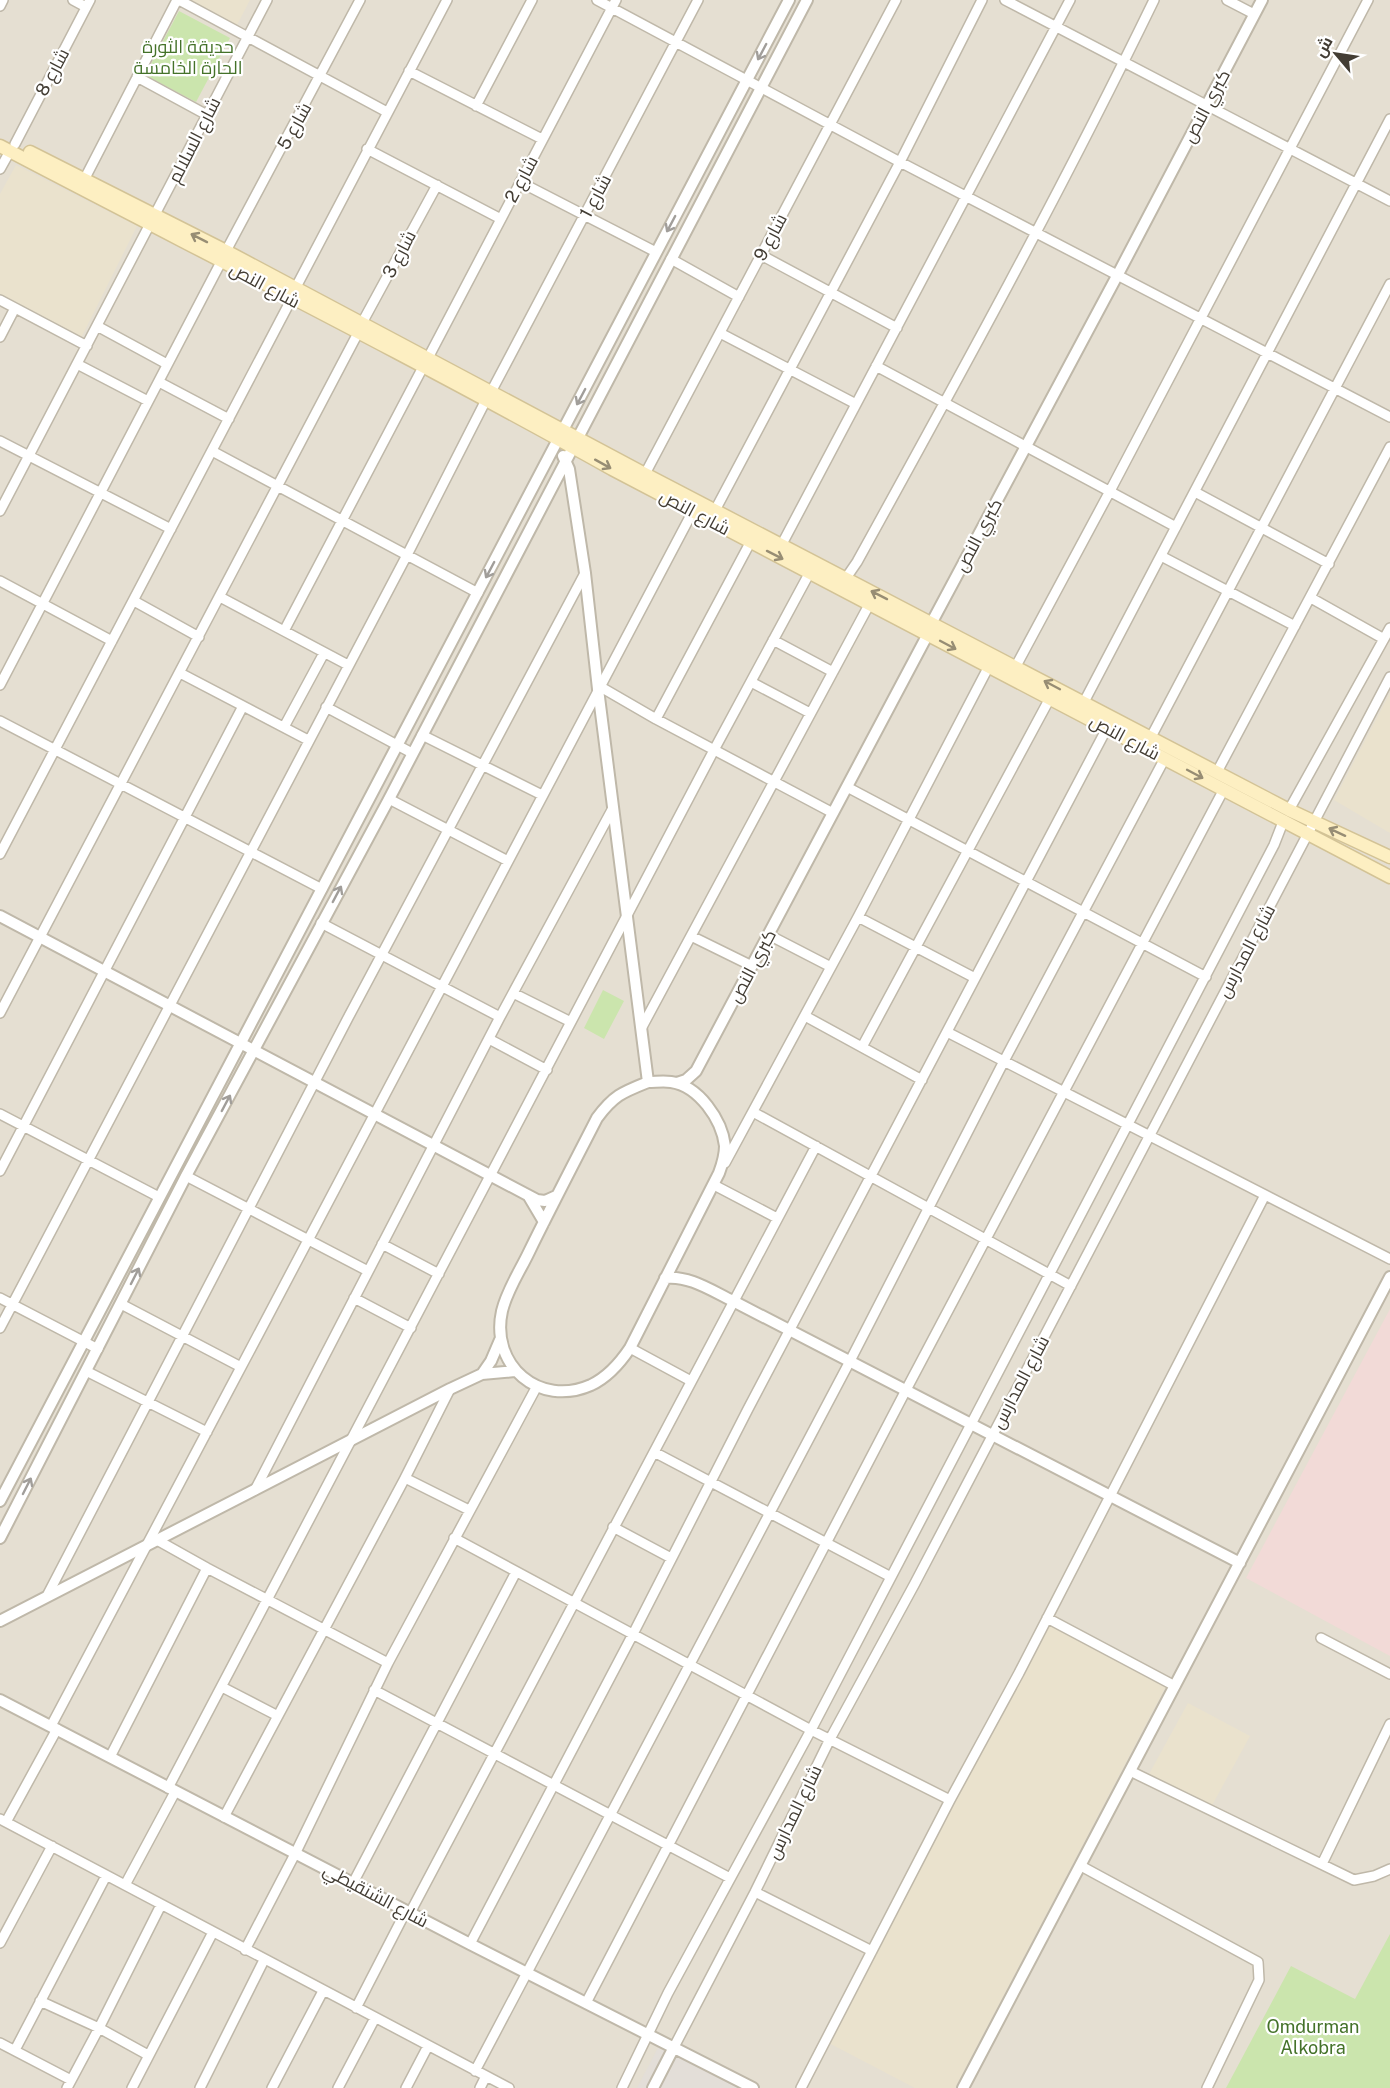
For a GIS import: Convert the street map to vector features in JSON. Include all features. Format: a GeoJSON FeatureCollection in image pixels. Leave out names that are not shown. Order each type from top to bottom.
{"type":"FeatureCollection","features":[{"type":"Feature","properties":{"kind":"main road","name":"شارع النص"},"geometry":{"type":"LineString","coordinates":[[0,136],[8,147],[360,328],[488,396],[559,439],[575,442],[645,474],[713,515],[751,542],[870,603],[1016,666],[1289,810],[1390,857]]}},
{"type":"Feature","properties":{"kind":"main road","name":"شارع النص"},"geometry":{"type":"LineString","coordinates":[[8,147],[84,180],[152,220]]}},
{"type":"Feature","properties":{"kind":"main road","name":"شارع النص"},"geometry":{"type":"LineString","coordinates":[[575,442],[693,510],[713,515],[783,544],[846,578],[989,666],[1390,877]]}},
{"type":"Feature","properties":{"kind":"street"},"geometry":{"type":"LineString","coordinates":[[0,6],[3,0]]}},
{"type":"Feature","properties":{"kind":"street"},"geometry":{"type":"LineString","coordinates":[[73,0],[88,3]]}},
{"type":"Feature","properties":{"kind":"street"},"geometry":{"type":"LineString","coordinates":[[84,180],[178,0],[387,112]]}},
{"type":"Feature","properties":{"kind":"street","name":"شارع السلالم"},"geometry":{"type":"LineString","coordinates":[[0,511],[267,0]]}},
{"type":"Feature","properties":{"kind":"street","name":"شارع 5"},"geometry":{"type":"LineString","coordinates":[[0,685],[166,364],[360,0]]}},
{"type":"Feature","properties":{"kind":"street"},"geometry":{"type":"LineString","coordinates":[[0,854],[447,0]]}},
{"type":"Feature","properties":{"kind":"street"},"geometry":{"type":"LineString","coordinates":[[476,106],[532,0]]}},
{"type":"Feature","properties":{"kind":"street"},"geometry":{"type":"LineString","coordinates":[[597,0],[614,4],[676,42],[900,162],[1390,417]]}},
{"type":"Feature","properties":{"kind":"street","name":"شارع 1"},"geometry":{"type":"LineString","coordinates":[[0,1328],[698,0]]}},
{"type":"Feature","properties":{"kind":"street"},"geometry":{"type":"LineString","coordinates":[[2,1494],[789,0]]}},
{"type":"Feature","properties":{"kind":"street"},"geometry":{"type":"LineString","coordinates":[[0,1538],[186,1176],[422,735],[807,0]]}},
{"type":"Feature","properties":{"kind":"street","name":"شارع 9"},"geometry":{"type":"LineString","coordinates":[[645,474],[896,0]]}},
{"type":"Feature","properties":{"kind":"street"},"geometry":{"type":"LineString","coordinates":[[713,515],[900,162],[982,0]]}},
{"type":"Feature","properties":{"kind":"street"},"geometry":{"type":"LineString","coordinates":[[1005,0],[1390,201]]}},
{"type":"Feature","properties":{"kind":"street"},"geometry":{"type":"LineString","coordinates":[[783,544],[1070,0]]}},
{"type":"Feature","properties":{"kind":"street"},"geometry":{"type":"LineString","coordinates":[[846,578],[945,403],[1124,63],[1154,0]]}},
{"type":"Feature","properties":{"kind":"street"},"geometry":{"type":"LineString","coordinates":[[1227,0],[1254,14]]}},
{"type":"Feature","properties":{"kind":"street","name":"كبري النص"},"geometry":{"type":"LineString","coordinates":[[696,1071],[1262,0]]}},
{"type":"Feature","properties":{"kind":"street"},"geometry":{"type":"LineString","coordinates":[[1016,666],[1368,0]]}},
{"type":"Feature","properties":{"kind":"street","name":"شارع 8"},"geometry":{"type":"LineString","coordinates":[[0,170],[8,147],[88,3]]}},
{"type":"Feature","properties":{"kind":"street","name":"شارع 2"},"geometry":{"type":"LineString","coordinates":[[284,631],[614,4]]}},
{"type":"Feature","properties":{"kind":"street"},"geometry":{"type":"LineString","coordinates":[[409,70],[542,140]]}},
{"type":"Feature","properties":{"kind":"street"},"geometry":{"type":"LineString","coordinates":[[137,77],[207,115]]}},
{"type":"Feature","properties":{"kind":"street"},"geometry":{"type":"LineString","coordinates":[[1084,702],[1390,119]]}},
{"type":"Feature","properties":{"kind":"street"},"geometry":{"type":"LineString","coordinates":[[367,149],[501,219]]}},
{"type":"Feature","properties":{"kind":"street"},"geometry":{"type":"LineString","coordinates":[[520,182],[656,252]]}},
{"type":"Feature","properties":{"kind":"street","name":"شارع 3"},"geometry":{"type":"LineString","coordinates":[[0,1013],[436,185]]}},
{"type":"Feature","properties":{"kind":"street"},"geometry":{"type":"LineString","coordinates":[[761,255],[897,328]]}},
{"type":"Feature","properties":{"kind":"street"},"geometry":{"type":"LineString","coordinates":[[671,259],[739,297]]}},
{"type":"Feature","properties":{"kind":"street"},"geometry":{"type":"LineString","coordinates":[[1151,738],[1390,284]]}},
{"type":"Feature","properties":{"kind":"street"},"geometry":{"type":"LineString","coordinates":[[0,300],[87,346]]}},
{"type":"Feature","properties":{"kind":"street"},"geometry":{"type":"LineString","coordinates":[[0,337],[15,308]]}},
{"type":"Feature","properties":{"kind":"street"},"geometry":{"type":"LineString","coordinates":[[97,326],[166,364]]}},
{"type":"Feature","properties":{"kind":"street"},"geometry":{"type":"LineString","coordinates":[[720,333],[856,404]]}},
{"type":"Feature","properties":{"kind":"street"},"geometry":{"type":"LineString","coordinates":[[78,364],[148,401]]}},
{"type":"Feature","properties":{"kind":"street"},"geometry":{"type":"LineString","coordinates":[[876,366],[1176,527]]}},
{"type":"Feature","properties":{"kind":"street"},"geometry":{"type":"LineString","coordinates":[[159,381],[229,419]]}},
{"type":"Feature","properties":{"kind":"street"},"geometry":{"type":"LineString","coordinates":[[559,439],[569,468],[585,573],[648,1082]]}},
{"type":"Feature","properties":{"kind":"street"},"geometry":{"type":"LineString","coordinates":[[0,441],[171,530]]}},
{"type":"Feature","properties":{"kind":"street"},"geometry":{"type":"LineString","coordinates":[[1217,772],[1390,447]]}},
{"type":"Feature","properties":{"kind":"street"},"geometry":{"type":"LineString","coordinates":[[212,452],[478,593]]}},
{"type":"Feature","properties":{"kind":"street"},"geometry":{"type":"LineString","coordinates":[[1195,492],[1329,564]]}},
{"type":"Feature","properties":{"kind":"street"},"geometry":{"type":"LineString","coordinates":[[509,2088],[3,1820],[153,1543],[241,1366],[693,510]]}},
{"type":"Feature","properties":{"kind":"street"},"geometry":{"type":"LineString","coordinates":[[656,719],[751,542]]}},
{"type":"Feature","properties":{"kind":"street"},"geometry":{"type":"LineString","coordinates":[[1161,555],[1295,626]]}},
{"type":"Feature","properties":{"kind":"street"},"geometry":{"type":"LineString","coordinates":[[125,1886],[222,1687],[627,914],[810,572]]}},
{"type":"Feature","properties":{"kind":"street"},"geometry":{"type":"LineString","coordinates":[[48,1594],[482,764],[585,573]]}},
{"type":"Feature","properties":{"kind":"street"},"geometry":{"type":"LineString","coordinates":[[0,581],[112,641]]}},
{"type":"Feature","properties":{"kind":"street"},"geometry":{"type":"LineString","coordinates":[[220,597],[348,665]]}},
{"type":"Feature","properties":{"kind":"street"},"geometry":{"type":"LineString","coordinates":[[1311,598],[1384,639]]}},
{"type":"Feature","properties":{"kind":"street"},"geometry":{"type":"LineString","coordinates":[[134,601],[199,637]]}},
{"type":"Feature","properties":{"kind":"street"},"geometry":{"type":"LineString","coordinates":[[642,1027],[870,603]]}},
{"type":"Feature","properties":{"kind":"street"},"geometry":{"type":"LineString","coordinates":[[1289,810],[1390,628]]}},
{"type":"Feature","properties":{"kind":"street"},"geometry":{"type":"LineString","coordinates":[[773,640],[833,672]]}},
{"type":"Feature","properties":{"kind":"street"},"geometry":{"type":"LineString","coordinates":[[284,727],[324,653]]}},
{"type":"Feature","properties":{"kind":"street"},"geometry":{"type":"LineString","coordinates":[[696,1071],[686,1080],[677,1083],[648,1082],[629,1088],[606,1106],[597,1118],[556,1196],[506,1299],[501,1320],[500,1340],[503,1350],[515,1371],[537,1386],[561,1391],[590,1386],[613,1370],[630,1348],[719,1173],[858,917],[989,666]]}},
{"type":"Feature","properties":{"kind":"street"},"geometry":{"type":"LineString","coordinates":[[180,673],[308,740]]}},
{"type":"Feature","properties":{"kind":"street","name":"شارع المدارس"},"geometry":{"type":"LineString","coordinates":[[653,2088],[830,1739],[914,1585],[1390,677]]}},
{"type":"Feature","properties":{"kind":"street"},"geometry":{"type":"LineString","coordinates":[[751,681],[810,713]]}},
{"type":"Feature","properties":{"kind":"street"},"geometry":{"type":"LineString","coordinates":[[598,687],[833,813]]}},
{"type":"Feature","properties":{"kind":"street"},"geometry":{"type":"LineString","coordinates":[[862,1047],[1050,698]]}},
{"type":"Feature","properties":{"kind":"street"},"geometry":{"type":"LineString","coordinates":[[0,1171],[243,706]]}},
{"type":"Feature","properties":{"kind":"street"},"geometry":{"type":"LineString","coordinates":[[327,706],[412,753]]}},
{"type":"Feature","properties":{"kind":"street"},"geometry":{"type":"LineString","coordinates":[[0,721],[322,889]]}},
{"type":"Feature","properties":{"kind":"street"},"geometry":{"type":"LineString","coordinates":[[470,1944],[1107,728]]}},
{"type":"Feature","properties":{"kind":"street"},"geometry":{"type":"LineString","coordinates":[[422,735],[542,795]]}},
{"type":"Feature","properties":{"kind":"street"},"geometry":{"type":"LineString","coordinates":[[475,2071],[850,1361],[1004,1060],[1164,758]]}},
{"type":"Feature","properties":{"kind":"street"},"geometry":{"type":"LineString","coordinates":[[847,787],[1206,977]]}},
{"type":"Feature","properties":{"kind":"street"},"geometry":{"type":"LineString","coordinates":[[586,2003],[1141,942],[1224,789]]}},
{"type":"Feature","properties":{"kind":"street"},"geometry":{"type":"LineString","coordinates":[[388,799],[508,861]]}},
{"type":"Feature","properties":{"kind":"street"},"geometry":{"type":"LineString","coordinates":[[255,1490],[500,1017],[613,807]]}},
{"type":"Feature","properties":{"kind":"street","name":"شارع المدارس"},"geometry":{"type":"LineString","coordinates":[[622,2088],[647,2034],[811,1730],[1129,1125],[1274,845],[1283,822]]}},
{"type":"Feature","properties":{"kind":"street"},"geometry":{"type":"LineString","coordinates":[[0,916],[537,1200],[545,1201],[556,1196]]}},
{"type":"Feature","properties":{"kind":"street"},"geometry":{"type":"LineString","coordinates":[[858,917],[975,978]]}},
{"type":"Feature","properties":{"kind":"street"},"geometry":{"type":"LineString","coordinates":[[321,923],[500,1017]]}},
{"type":"Feature","properties":{"kind":"street"},"geometry":{"type":"LineString","coordinates":[[769,935],[831,967]]}},
{"type":"Feature","properties":{"kind":"street"},"geometry":{"type":"LineString","coordinates":[[691,936],[752,966]]}},
{"type":"Feature","properties":{"kind":"street"},"geometry":{"type":"LineString","coordinates":[[513,993],[571,1022]]}},
{"type":"Feature","properties":{"kind":"street"},"geometry":{"type":"LineString","coordinates":[[805,1016],[922,1080]]}},
{"type":"Feature","properties":{"kind":"street"},"geometry":{"type":"LineString","coordinates":[[947,1032],[1390,1258]]}},
{"type":"Feature","properties":{"kind":"street"},"geometry":{"type":"LineString","coordinates":[[489,1039],[547,1070]]}},
{"type":"Feature","properties":{"kind":"street"},"geometry":{"type":"LineString","coordinates":[[696,1071],[698,1095]]}},
{"type":"Feature","properties":{"kind":"street"},"geometry":{"type":"LineString","coordinates":[[677,1083],[698,1095],[717,1120],[725,1152],[719,1173]]}},
{"type":"Feature","properties":{"kind":"street"},"geometry":{"type":"LineString","coordinates":[[753,1112],[1071,1286]]}},
{"type":"Feature","properties":{"kind":"street"},"geometry":{"type":"LineString","coordinates":[[0,1114],[159,1197]]}},
{"type":"Feature","properties":{"kind":"street"},"geometry":{"type":"LineString","coordinates":[[356,2008],[816,1146]]}},
{"type":"Feature","properties":{"kind":"street"},"geometry":{"type":"LineString","coordinates":[[186,1176],[368,1271]]}},
{"type":"Feature","properties":{"kind":"street"},"geometry":{"type":"LineString","coordinates":[[714,1185],[777,1218]]}},
{"type":"Feature","properties":{"kind":"street"},"geometry":{"type":"LineString","coordinates":[[528,1195],[544,1222]]}},
{"type":"Feature","properties":{"kind":"street"},"geometry":{"type":"LineString","coordinates":[[801,2088],[1265,1195]]}},
{"type":"Feature","properties":{"kind":"street"},"geometry":{"type":"LineString","coordinates":[[382,1244],[439,1274]]}},
{"type":"Feature","properties":{"kind":"street"},"geometry":{"type":"LineString","coordinates":[[675,1259],[690,1281]]}},
{"type":"Feature","properties":{"kind":"street"},"geometry":{"type":"LineString","coordinates":[[665,1278],[675,1277],[690,1281],[733,1301],[1240,1563]]}},
{"type":"Feature","properties":{"kind":"street"},"geometry":{"type":"LineString","coordinates":[[963,2088],[1390,1277]]}},
{"type":"Feature","properties":{"kind":"street"},"geometry":{"type":"LineString","coordinates":[[0,1298],[98,1348]]}},
{"type":"Feature","properties":{"kind":"street"},"geometry":{"type":"LineString","coordinates":[[354,1298],[411,1328]]}},
{"type":"Feature","properties":{"kind":"street"},"geometry":{"type":"LineString","coordinates":[[121,1304],[241,1366]]}},
{"type":"Feature","properties":{"kind":"street"},"geometry":{"type":"LineString","coordinates":[[482,1374],[491,1361],[500,1340]]}},
{"type":"Feature","properties":{"kind":"street"},"geometry":{"type":"LineString","coordinates":[[630,1348],[691,1381]]}},
{"type":"Feature","properties":{"kind":"street"},"geometry":{"type":"LineString","coordinates":[[86,1371],[207,1432]]}},
{"type":"Feature","properties":{"kind":"street"},"geometry":{"type":"LineString","coordinates":[[0,1621],[48,1594],[153,1543],[450,1389],[482,1374],[515,1371]]}},
{"type":"Feature","properties":{"kind":"street"},"geometry":{"type":"LineString","coordinates":[[245,1950],[296,1852],[388,1662],[537,1386]]}},
{"type":"Feature","properties":{"kind":"street"},"geometry":{"type":"LineString","coordinates":[[224,1817],[450,1389]]}},
{"type":"Feature","properties":{"kind":"street"},"geometry":{"type":"LineString","coordinates":[[654,1452],[891,1577]]}},
{"type":"Feature","properties":{"kind":"street"},"geometry":{"type":"LineString","coordinates":[[405,1478],[469,1510]]}},
{"type":"Feature","properties":{"kind":"street"},"geometry":{"type":"LineString","coordinates":[[613,1527],[671,1558]]}},
{"type":"Feature","properties":{"kind":"street"},"geometry":{"type":"LineString","coordinates":[[454,1538],[811,1730],[950,1800]]}},
{"type":"Feature","properties":{"kind":"street"},"geometry":{"type":"LineString","coordinates":[[153,1543],[207,1568],[388,1662]]}},
{"type":"Feature","properties":{"kind":"street"},"geometry":{"type":"LineString","coordinates":[[111,1757],[207,1568]]}},
{"type":"Feature","properties":{"kind":"street"},"geometry":{"type":"LineString","coordinates":[[353,1883],[516,1572]]}},
{"type":"Feature","properties":{"kind":"street"},"geometry":{"type":"LineString","coordinates":[[1047,1618],[1175,1686]]}},
{"type":"Feature","properties":{"kind":"street"},"geometry":{"type":"LineString","coordinates":[[1321,1638],[1390,1674]]}},
{"type":"Feature","properties":{"kind":"street"},"geometry":{"type":"LineString","coordinates":[[222,1687],[278,1716]]}},
{"type":"Feature","properties":{"kind":"street"},"geometry":{"type":"LineString","coordinates":[[374,1690],[730,1878]]}},
{"type":"Feature","properties":{"kind":"street","name":"شارع الشنقيطي"},"geometry":{"type":"LineString","coordinates":[[0,1700],[753,2088]]}},
{"type":"Feature","properties":{"kind":"street"},"geometry":{"type":"LineString","coordinates":[[1323,1864],[1390,1724]]}},
{"type":"Feature","properties":{"kind":"street"},"geometry":{"type":"LineString","coordinates":[[1130,1771],[1354,1880],[1374,1876],[1390,1869]]}},
{"type":"Feature","properties":{"kind":"street"},"geometry":{"type":"LineString","coordinates":[[0,1943],[52,1846]]}},
{"type":"Feature","properties":{"kind":"street"},"geometry":{"type":"LineString","coordinates":[[1081,1866],[1258,1962],[1259,1980],[1207,2088]]}},
{"type":"Feature","properties":{"kind":"street"},"geometry":{"type":"LineString","coordinates":[[15,2050],[106,1876]]}},
{"type":"Feature","properties":{"kind":"street"},"geometry":{"type":"LineString","coordinates":[[754,1892],[872,1951]]}},
{"type":"Feature","properties":{"kind":"street"},"geometry":{"type":"LineString","coordinates":[[0,2043],[69,2084],[161,1905]]}},
{"type":"Feature","properties":{"kind":"street"},"geometry":{"type":"LineString","coordinates":[[132,2088],[213,1932]]}},
{"type":"Feature","properties":{"kind":"street"},"geometry":{"type":"LineString","coordinates":[[203,2087],[264,1960]]}},
{"type":"Feature","properties":{"kind":"street"},"geometry":{"type":"LineString","coordinates":[[272,2088],[324,1991]]}},
{"type":"Feature","properties":{"kind":"street"},"geometry":{"type":"LineString","coordinates":[[40,2001],[99,2028],[148,2055]]}},
{"type":"Feature","properties":{"kind":"street"},"geometry":{"type":"LineString","coordinates":[[338,2088],[375,2018]]}},
{"type":"Feature","properties":{"kind":"street"},"geometry":{"type":"LineString","coordinates":[[406,2088],[428,2046]]}},
{"type":"Feature","properties":{"kind":"street"},"geometry":{"type":"LineString","coordinates":[[480,2088],[486,2076]]}},
{"type":"Feature","properties":{"kind":"shaded area"},"geometry":{"type":"Polygon","coordinates":[[[0,0],[1390,0],[1390,2088],[0,2088],[0,0]]]}},
{"type":"Feature","properties":{"kind":"shaded area"},"geometry":{"type":"Polygon","coordinates":[[[190,0],[250,0],[237,25],[190,0]]]}},
{"type":"Feature","properties":{"kind":"shaded area"},"geometry":{"type":"Polygon","coordinates":[[[16,165],[137,226],[81,338],[0,295],[0,194],[16,165]]]}},
{"type":"Feature","properties":{"kind":"shaded area"},"geometry":{"type":"Polygon","coordinates":[[[1390,693],[1390,833],[1334,800],[1390,693]]]}},
{"type":"Feature","properties":{"kind":"shaded area"},"geometry":{"type":"Polygon","coordinates":[[[1390,1309],[1390,1656],[1246,1578],[1390,1309]]]}},
{"type":"Feature","properties":{"kind":"shaded area"},"geometry":{"type":"Polygon","coordinates":[[[1045,1622],[1166,1686],[955,2088],[915,2088],[825,2041],[1045,1622]]]}},
{"type":"Feature","properties":{"kind":"shaded area"},"geometry":{"type":"Polygon","coordinates":[[[1188,1703],[1250,1736],[1210,1809],[1148,1776],[1188,1703]]]}},
{"type":"Feature","properties":{"kind":"shaded area"},"geometry":{"type":"Polygon","coordinates":[[[661,2042],[752,2088],[637,2088],[661,2042]]]}},
{"type":"Feature","properties":{"kind":"green space","name":"حديقة الثورة الحارة الخامسة"},"geometry":{"type":"Polygon","coordinates":[[[179,11],[230,38],[196,102],[145,75],[179,11]]]}},
{"type":"Feature","properties":{"kind":"green space"},"geometry":{"type":"Polygon","coordinates":[[[603,990],[624,1001],[604,1039],[584,1028],[603,990]]]}},
{"type":"Feature","properties":{"kind":"green space","name":"Omdurman Alkobra"},"geometry":{"type":"Polygon","coordinates":[[[1390,1934],[1390,2088],[1226,2088],[1291,1966],[1355,1999],[1390,1934]]]}}]}
